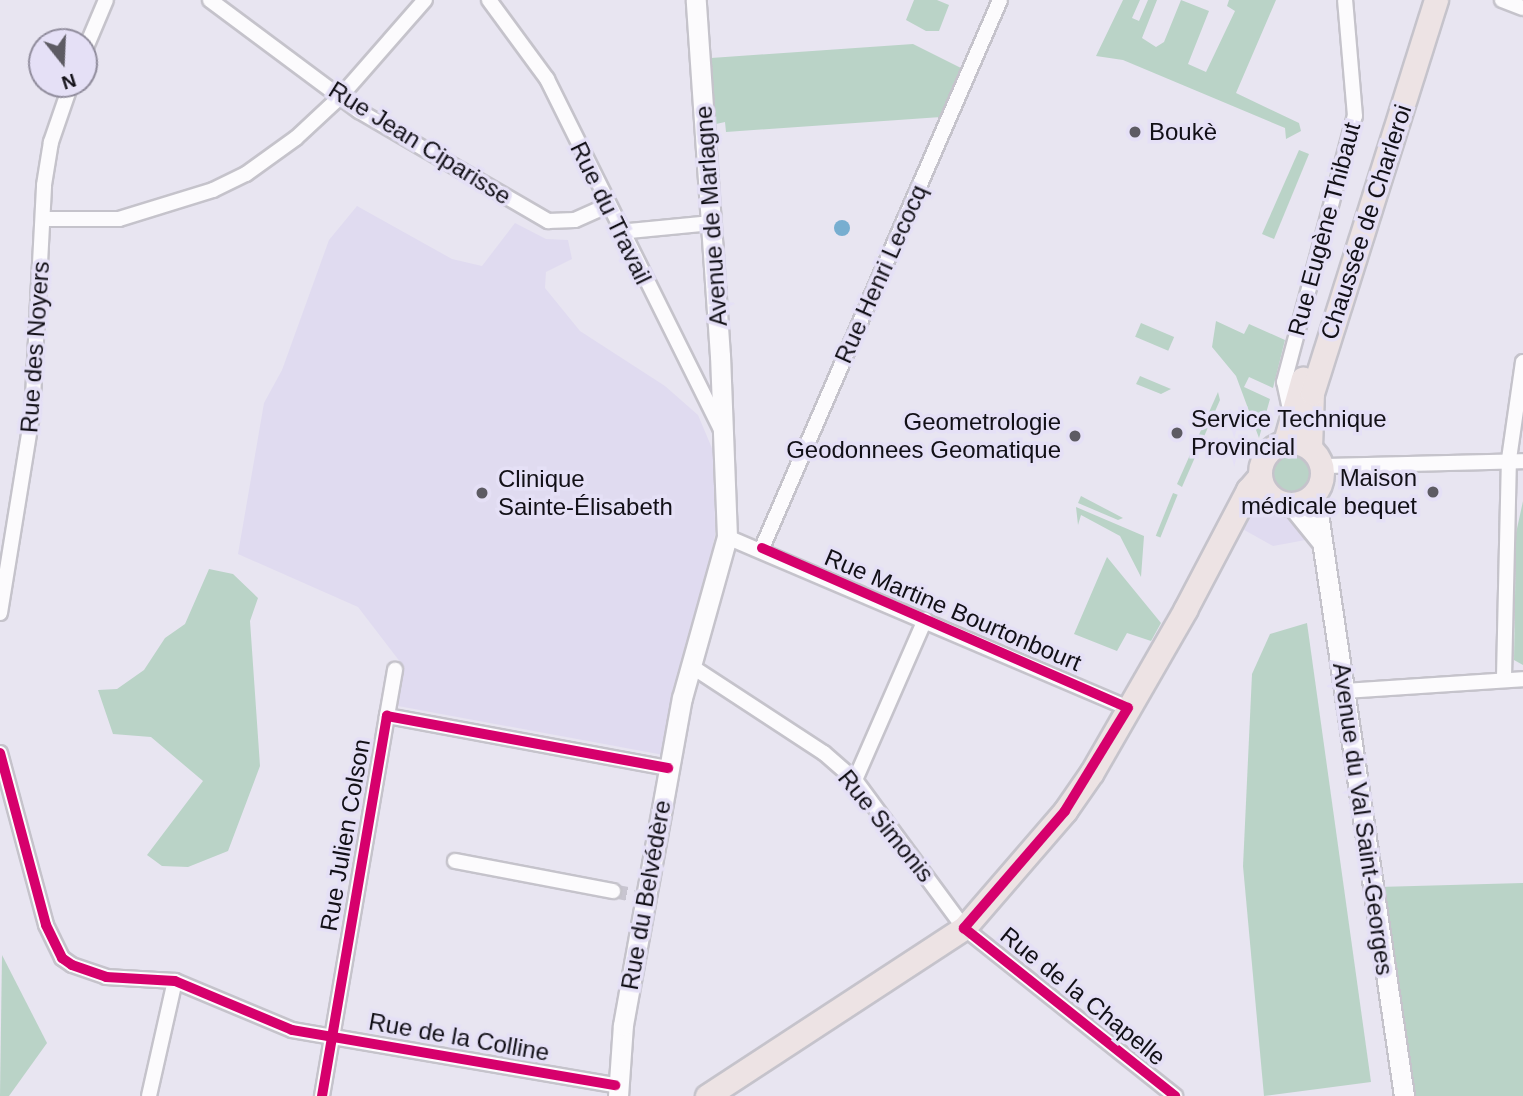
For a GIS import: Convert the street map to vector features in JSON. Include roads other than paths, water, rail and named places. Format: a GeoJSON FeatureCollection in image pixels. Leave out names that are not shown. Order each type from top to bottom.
{"type":"FeatureCollection","features":[{"type":"Feature","properties":{"kind":"main road","name":"Avenue de Marlagne"},"geometry":{"type":"LineString","coordinates":[[696,0],[712,223],[727,537]]}},
{"type":"Feature","properties":{"kind":"main road","name":"Chaussée de Charleroi"},"geometry":{"type":"LineString","coordinates":[[1284,442],[1428,0]]}},
{"type":"Feature","properties":{"kind":"main road","name":"Chaussée de Charleroi"},"geometry":{"type":"LineString","coordinates":[[1316,457],[1315,383],[1436,0]]}},
{"type":"Feature","properties":{"kind":"main road"},"geometry":{"type":"LineString","coordinates":[[706,1095],[964,929],[1065,811],[1128,708],[1224,540],[1248,490],[1260,476],[1264,456],[1284,442],[1316,457],[1315,493],[1282,502],[1255,504],[1224,540]]}},
{"type":"Feature","properties":{"kind":"main road"},"geometry":{"type":"LineString","coordinates":[[1260,476],[1321,541]]}},
{"type":"Feature","properties":{"kind":"main road","name":"Avenue du Val Saint-Georges"},"geometry":{"type":"LineString","coordinates":[[1315,493],[1404,1096]]}},
{"type":"Feature","properties":{"kind":"main road","name":"Rue du Belvédère"},"geometry":{"type":"LineString","coordinates":[[614,1092],[640,895],[691,666],[727,537]]}},
{"type":"Feature","properties":{"kind":"street"},"geometry":{"type":"LineString","coordinates":[[94,28],[106,0]]}},
{"type":"Feature","properties":{"kind":"street","name":"Rue Jean Ciparisse"},"geometry":{"type":"LineString","coordinates":[[210,0],[340,97],[441,162],[548,221],[575,220],[607,206]]}},
{"type":"Feature","properties":{"kind":"street"},"geometry":{"type":"LineString","coordinates":[[44,219],[119,219],[212,190],[246,174],[296,138],[340,97],[425,0]]}},
{"type":"Feature","properties":{"kind":"street","name":"Rue du Travail"},"geometry":{"type":"LineString","coordinates":[[489,0],[547,79],[619,232],[722,432]]}},
{"type":"Feature","properties":{"kind":"street","name":"Rue Henri Lecocq"},"geometry":{"type":"LineString","coordinates":[[762,548],[1000,0]]}},
{"type":"Feature","properties":{"kind":"street","name":"Rue Eugène Thibaut"},"geometry":{"type":"LineString","coordinates":[[1291,414],[1284,382],[1355,116],[1345,0]]}},
{"type":"Feature","properties":{"kind":"street"},"geometry":{"type":"LineString","coordinates":[[1502,0],[1523,8]]}},
{"type":"Feature","properties":{"kind":"street","name":"Rue des Noyers"},"geometry":{"type":"LineString","coordinates":[[0,612],[32,416],[51,142],[66,98]]}},
{"type":"Feature","properties":{"kind":"street"},"geometry":{"type":"LineString","coordinates":[[619,232],[712,223]]}},
{"type":"Feature","properties":{"kind":"street"},"geometry":{"type":"LineString","coordinates":[[1504,677],[1523,362]]}},
{"type":"Feature","properties":{"kind":"street"},"geometry":{"type":"LineString","coordinates":[[1316,457],[1516,460]]}},
{"type":"Feature","properties":{"kind":"street","name":"Rue Martine Bourtonbourt"},"geometry":{"type":"LineString","coordinates":[[727,537],[762,548],[1128,708]]}},
{"type":"Feature","properties":{"kind":"street"},"geometry":{"type":"LineString","coordinates":[[855,780],[925,620]]}},
{"type":"Feature","properties":{"kind":"street","name":"Rue Simonis"},"geometry":{"type":"LineString","coordinates":[[691,666],[824,753],[855,780],[964,929]]}},
{"type":"Feature","properties":{"kind":"street","name":"Rue Julien Colson"},"geometry":{"type":"LineString","coordinates":[[322,1096],[330,1036],[395,670]]}},
{"type":"Feature","properties":{"kind":"street"},"geometry":{"type":"LineString","coordinates":[[1344,691],[1504,677],[1523,679]]}},
{"type":"Feature","properties":{"kind":"street","name":"Rue Julien Colson"},"geometry":{"type":"LineString","coordinates":[[387,716],[668,768]]}},
{"type":"Feature","properties":{"kind":"street","name":"Rue de la Colline"},"geometry":{"type":"LineString","coordinates":[[0,753],[46,925],[62,958],[106,977],[175,981],[292,1030],[614,1092]]}},
{"type":"Feature","properties":{"kind":"street"},"geometry":{"type":"LineString","coordinates":[[456,861],[613,891]]}},
{"type":"Feature","properties":{"kind":"street","name":"Rue de la Chapelle"},"geometry":{"type":"LineString","coordinates":[[964,929],[1175,1096]]}},
{"type":"Feature","properties":{"kind":"street"},"geometry":{"type":"LineString","coordinates":[[149,1096],[175,981]]}},
{"type":"Feature","properties":{"kind":"water"},"geometry":{"type":"Polygon","coordinates":[[[839,220],[845,220],[850,228],[848,234],[839,236],[834,231],[834,225],[839,220]]]}},
{"type":"Feature","properties":{"kind":"tunnel"},"geometry":{"type":"LineString","coordinates":[[613,891],[634,895]]}},
{"type":"Feature","properties":{"kind":"place","name":"Boukè"},"geometry":{"type":"Point","coordinates":[1135,132]}},
{"type":"Feature","properties":{"kind":"place","name":"Service Technique Provincial"},"geometry":{"type":"Point","coordinates":[1177,433]}},
{"type":"Feature","properties":{"kind":"place","name":"Geometrologie Geodonnees Geomatique"},"geometry":{"type":"Point","coordinates":[1075,436]}},
{"type":"Feature","properties":{"kind":"place","name":"Maison médicale bequet"},"geometry":{"type":"Point","coordinates":[1433,492]}},
{"type":"Feature","properties":{"kind":"place","name":"Clinique Sainte-Élisabeth"},"geometry":{"type":"Point","coordinates":[482,493]}}]}
